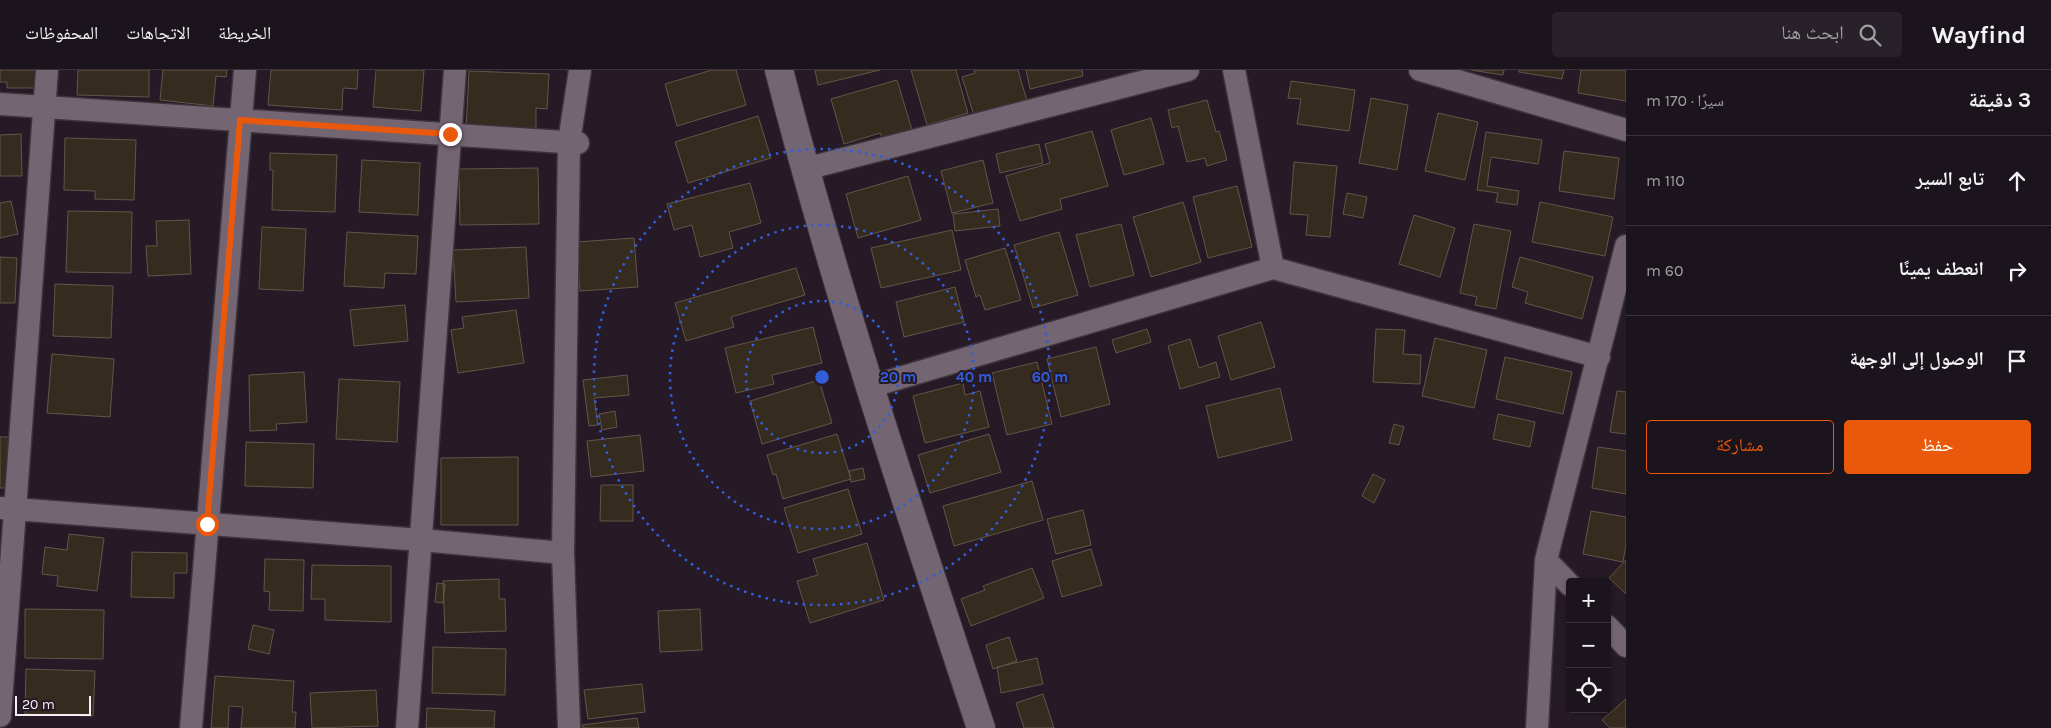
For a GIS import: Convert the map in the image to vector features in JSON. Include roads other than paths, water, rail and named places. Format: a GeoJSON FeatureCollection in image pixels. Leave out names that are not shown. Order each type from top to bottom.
{"type":"FeatureCollection","features":[{"type":"Feature","properties":{"kind":"street"},"geometry":{"type":"LineString","coordinates":[[0,716],[8,509],[47,70]]}},
{"type":"Feature","properties":{"kind":"street"},"geometry":{"type":"LineString","coordinates":[[191,728],[245,70]]}},
{"type":"Feature","properties":{"kind":"street"},"geometry":{"type":"LineString","coordinates":[[407,728],[455,70]]}},
{"type":"Feature","properties":{"kind":"street"},"geometry":{"type":"LineString","coordinates":[[569,728],[563,553],[573,142],[580,70]]}},
{"type":"Feature","properties":{"kind":"street"},"geometry":{"type":"LineString","coordinates":[[779,70],[804,169],[869,387],[981,728]]}},
{"type":"Feature","properties":{"kind":"street"},"geometry":{"type":"LineString","coordinates":[[804,169],[1188,70]]}},
{"type":"Feature","properties":{"kind":"street"},"geometry":{"type":"LineString","coordinates":[[1234,70],[1273,268]]}},
{"type":"Feature","properties":{"kind":"street"},"geometry":{"type":"LineString","coordinates":[[1420,70],[1626,130]]}},
{"type":"Feature","properties":{"kind":"street"},"geometry":{"type":"LineString","coordinates":[[0,104],[573,142]]}},
{"type":"Feature","properties":{"kind":"street"},"geometry":{"type":"LineString","coordinates":[[1537,728],[1546,560],[1626,246]]}},
{"type":"Feature","properties":{"kind":"street"},"geometry":{"type":"LineString","coordinates":[[869,387],[1273,268],[1599,357]]}},
{"type":"Feature","properties":{"kind":"street"},"geometry":{"type":"LineString","coordinates":[[8,509],[421,540],[563,553]]}},
{"type":"Feature","properties":{"kind":"street"},"geometry":{"type":"LineString","coordinates":[[1546,560],[1566,581]]}},
{"type":"Feature","properties":{"kind":"street"},"geometry":{"type":"LineString","coordinates":[[1611,630],[1626,646]]}}]}
